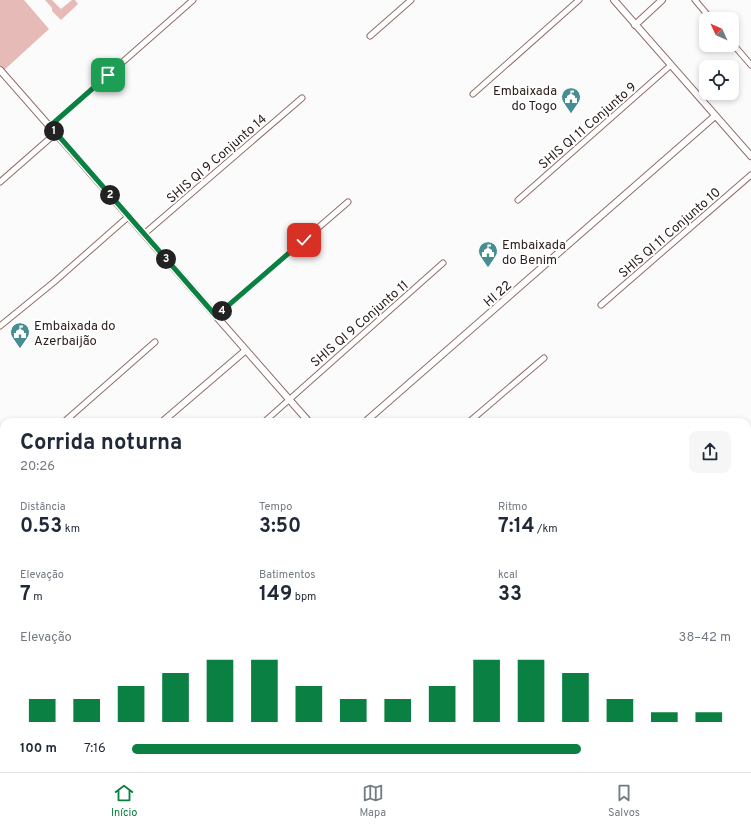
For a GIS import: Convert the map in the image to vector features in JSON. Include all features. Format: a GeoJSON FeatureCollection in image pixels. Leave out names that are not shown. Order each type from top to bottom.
{"type":"FeatureCollection","features":[{"type":"Feature","properties":{"kind":"street"},"geometry":{"type":"LineString","coordinates":[[50,126],[193,0]]}},
{"type":"Feature","properties":{"kind":"street"},"geometry":{"type":"LineString","coordinates":[[370,36],[411,0]]}},
{"type":"Feature","properties":{"kind":"street"},"geometry":{"type":"LineString","coordinates":[[473,94],[580,0]]}},
{"type":"Feature","properties":{"kind":"street"},"geometry":{"type":"LineString","coordinates":[[614,0],[751,156]]}},
{"type":"Feature","properties":{"kind":"street"},"geometry":{"type":"LineString","coordinates":[[636,25],[662,0]]}},
{"type":"Feature","properties":{"kind":"street"},"geometry":{"type":"LineString","coordinates":[[695,0],[705,12]]}},
{"type":"Feature","properties":{"kind":"street"},"geometry":{"type":"LineString","coordinates":[[739,51],[751,65]]}},
{"type":"Feature","properties":{"kind":"street","name":"SHIS QI 11 Conjunto 9"},"geometry":{"type":"LineString","coordinates":[[518,200],[671,66]]}},
{"type":"Feature","properties":{"kind":"street"},"geometry":{"type":"LineString","coordinates":[[0,70],[305,418]]}},
{"type":"Feature","properties":{"kind":"street","name":"SHIS QI 9 Conjunto 14"},"geometry":{"type":"LineString","coordinates":[[144,234],[302,98]]}},
{"type":"Feature","properties":{"kind":"street","name":"HI 22"},"geometry":{"type":"LineString","coordinates":[[370,418],[715,116]]}},
{"type":"Feature","properties":{"kind":"street"},"geometry":{"type":"LineString","coordinates":[[0,182],[56,133]]}},
{"type":"Feature","properties":{"kind":"street","name":"SHIS QI 11 Conjunto 10"},"geometry":{"type":"LineString","coordinates":[[601,305],[751,175]]}},
{"type":"Feature","properties":{"kind":"street"},"geometry":{"type":"LineString","coordinates":[[216,316],[348,202]]}},
{"type":"Feature","properties":{"kind":"street"},"geometry":{"type":"LineString","coordinates":[[0,326],[54,282],[128,216]]}},
{"type":"Feature","properties":{"kind":"street","name":"SHIS QI 9 Conjunto 11"},"geometry":{"type":"LineString","coordinates":[[269,418],[443,264]]}},
{"type":"Feature","properties":{"kind":"street"},"geometry":{"type":"LineString","coordinates":[[69,418],[155,342]]}},
{"type":"Feature","properties":{"kind":"street"},"geometry":{"type":"LineString","coordinates":[[167,418],[246,350]]}},
{"type":"Feature","properties":{"kind":"street"},"geometry":{"type":"LineString","coordinates":[[474,418],[544,358]]}},
{"type":"Feature","properties":{"kind":"shaded area"},"geometry":{"type":"Polygon","coordinates":[[[0,0],[24,0],[49,29],[2,72],[0,69],[0,0]]]}},
{"type":"Feature","properties":{"kind":"shaded area"},"geometry":{"type":"Polygon","coordinates":[[[45,0],[52,0],[61,9],[72,0],[75,0],[78,4],[61,20],[52,11],[52,8],[45,0]]]}},
{"type":"Feature","properties":{"kind":"place","name":"Embaixada do Togo"},"geometry":{"type":"Point","coordinates":[571,114]}},
{"type":"Feature","properties":{"kind":"place","name":"Embaixada do Benim"},"geometry":{"type":"Point","coordinates":[488,268]}},
{"type":"Feature","properties":{"kind":"place","name":"Embaixada do Azerbaijão"},"geometry":{"type":"Point","coordinates":[20,349]}},
{"type":"Feature","properties":{"kind":"route"},"geometry":{"type":"LineString","coordinates":[[108,75],[50,126],[216,316],[304,240]]}}]}
